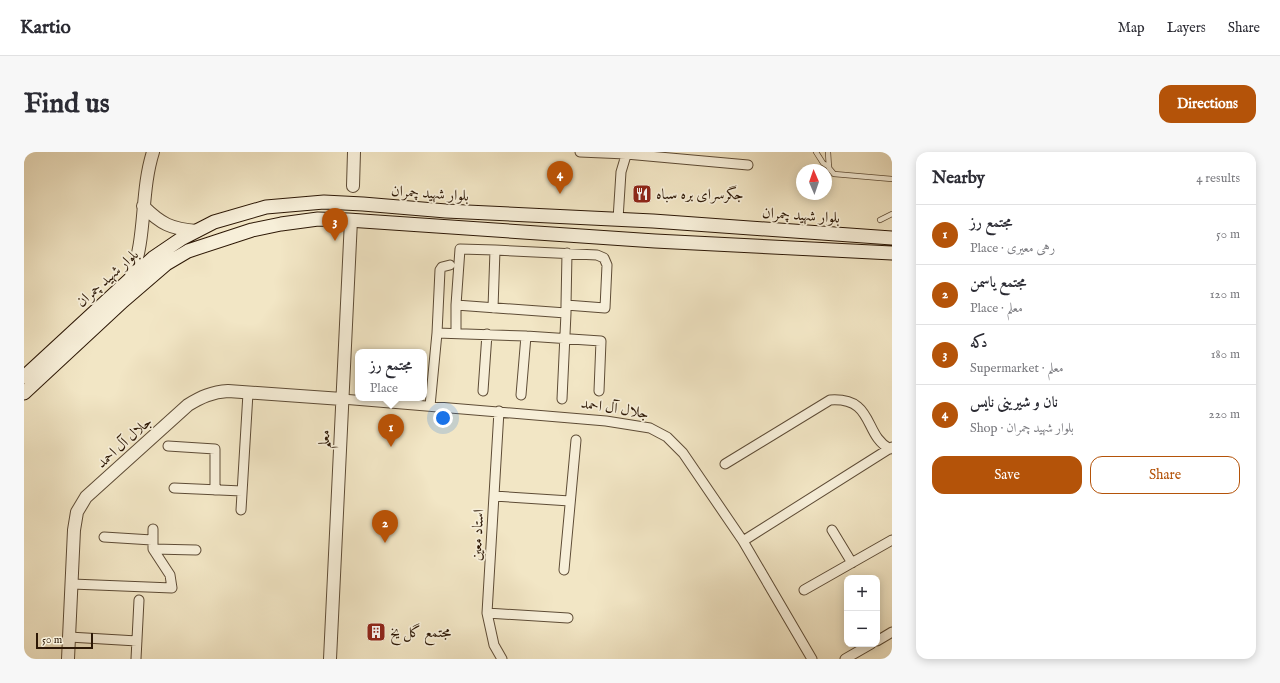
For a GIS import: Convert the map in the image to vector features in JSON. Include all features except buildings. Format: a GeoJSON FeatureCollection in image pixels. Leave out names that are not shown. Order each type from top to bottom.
{"type":"FeatureCollection","features":[{"type":"Feature","properties":{"kind":"main road","name":"بلوار شهید چمران"},"geometry":{"type":"LineString","coordinates":[[24,377],[153,258],[214,222],[266,207],[324,202],[618,219],[892,238]]}},
{"type":"Feature","properties":{"kind":"main road"},"geometry":{"type":"LineString","coordinates":[[351,204],[351,220]]}},
{"type":"Feature","properties":{"kind":"main road","name":"بلوار شهید چمران"},"geometry":{"type":"LineString","coordinates":[[24,393],[122,301],[166,264],[188,251],[252,230],[281,224],[318,219],[351,220],[655,241],[892,253]]}},
{"type":"Feature","properties":{"kind":"street"},"geometry":{"type":"LineString","coordinates":[[131,277],[141,246],[143,206],[147,172],[153,152]]}},
{"type":"Feature","properties":{"kind":"street"},"geometry":{"type":"LineString","coordinates":[[353,186],[354,152]]}},
{"type":"Feature","properties":{"kind":"street"},"geometry":{"type":"LineString","coordinates":[[580,152],[626,153],[748,165]]}},
{"type":"Feature","properties":{"kind":"street"},"geometry":{"type":"LineString","coordinates":[[618,219],[621,172],[626,153]]}},
{"type":"Feature","properties":{"kind":"street"},"geometry":{"type":"LineString","coordinates":[[143,206],[156,218],[167,225],[178,230],[197,231]]}},
{"type":"Feature","properties":{"kind":"street","name":"معلم"},"geometry":{"type":"LineString","coordinates":[[330,659],[351,220]]}},
{"type":"Feature","properties":{"kind":"street"},"geometry":{"type":"LineString","coordinates":[[456,306],[566,309],[605,308],[607,265],[604,258],[597,255],[460,249],[456,306],[456,332]]}},
{"type":"Feature","properties":{"kind":"street"},"geometry":{"type":"LineString","coordinates":[[493,308],[495,250]]}},
{"type":"Feature","properties":{"kind":"street"},"geometry":{"type":"LineString","coordinates":[[562,399],[567,253]]}},
{"type":"Feature","properties":{"kind":"street"},"geometry":{"type":"LineString","coordinates":[[430,406],[437,333],[440,270],[442,267],[450,266]]}},
{"type":"Feature","properties":{"kind":"street"},"geometry":{"type":"LineString","coordinates":[[437,333],[456,332],[601,341],[599,391]]}},
{"type":"Feature","properties":{"kind":"street"},"geometry":{"type":"LineString","coordinates":[[483,391],[487,334]]}},
{"type":"Feature","properties":{"kind":"street"},"geometry":{"type":"LineString","coordinates":[[521,395],[526,336]]}},
{"type":"Feature","properties":{"kind":"street","name":"جلال آل احمد"},"geometry":{"type":"LineString","coordinates":[[68,659],[77,512],[86,497],[188,405],[216,392],[355,400]]}},
{"type":"Feature","properties":{"kind":"street"},"geometry":{"type":"LineString","coordinates":[[241,510],[248,393]]}},
{"type":"Feature","properties":{"kind":"street"},"geometry":{"type":"LineString","coordinates":[[725,464],[830,400],[845,400],[854,403],[863,411],[883,446],[891,448]]}},
{"type":"Feature","properties":{"kind":"street","name":"جلال آل احمد"},"geometry":{"type":"LineString","coordinates":[[367,401],[606,421],[650,428],[667,437],[683,453],[743,541],[812,659]]}},
{"type":"Feature","properties":{"kind":"street","name":"استاد معین"},"geometry":{"type":"LineString","coordinates":[[499,411],[487,613],[494,645],[502,659]]}},
{"type":"Feature","properties":{"kind":"street"},"geometry":{"type":"LineString","coordinates":[[564,570],[576,440]]}},
{"type":"Feature","properties":{"kind":"street"},"geometry":{"type":"LineString","coordinates":[[168,446],[216,449],[215,490]]}},
{"type":"Feature","properties":{"kind":"street"},"geometry":{"type":"LineString","coordinates":[[743,541],[891,448]]}},
{"type":"Feature","properties":{"kind":"street"},"geometry":{"type":"LineString","coordinates":[[174,488],[242,491]]}},
{"type":"Feature","properties":{"kind":"street"},"geometry":{"type":"LineString","coordinates":[[494,496],[570,501]]}},
{"type":"Feature","properties":{"kind":"street"},"geometry":{"type":"LineString","coordinates":[[72,584],[172,588],[170,575],[153,545],[153,529]]}},
{"type":"Feature","properties":{"kind":"street"},"geometry":{"type":"LineString","coordinates":[[832,530],[852,563]]}},
{"type":"Feature","properties":{"kind":"street"},"geometry":{"type":"LineString","coordinates":[[104,537],[196,550]]}},
{"type":"Feature","properties":{"kind":"street"},"geometry":{"type":"LineString","coordinates":[[804,590],[892,540]]}},
{"type":"Feature","properties":{"kind":"street"},"geometry":{"type":"LineString","coordinates":[[136,659],[139,600]]}},
{"type":"Feature","properties":{"kind":"street"},"geometry":{"type":"LineString","coordinates":[[487,613],[568,618]]}},
{"type":"Feature","properties":{"kind":"street"},"geometry":{"type":"LineString","coordinates":[[880,639],[892,632]]}},
{"type":"Feature","properties":{"kind":"street"},"geometry":{"type":"LineString","coordinates":[[69,637],[137,641]]}},
{"type":"Feature","properties":{"kind":"street"},"geometry":{"type":"LineString","coordinates":[[845,659],[866,647]]}},
{"type":"Feature","properties":{"kind":"lane"},"geometry":{"type":"LineString","coordinates":[[816,152],[824,164]]}},
{"type":"Feature","properties":{"kind":"lane"},"geometry":{"type":"LineString","coordinates":[[828,152],[829,164]]}},
{"type":"Feature","properties":{"kind":"lane"},"geometry":{"type":"LineString","coordinates":[[832,171],[834,174],[892,179]]}},
{"type":"Feature","properties":{"kind":"lane"},"geometry":{"type":"LineString","coordinates":[[880,220],[892,214]]}},
{"type":"Feature","properties":{"kind":"place","name":"نان و شیرینی نایس"},"geometry":{"type":"Point","coordinates":[560,194]}},
{"type":"Feature","properties":{"kind":"place","name":"جگرسرای بره سباه"},"geometry":{"type":"Point","coordinates":[642,194]}},
{"type":"Feature","properties":{"kind":"place","name":"دکه"},"geometry":{"type":"Point","coordinates":[335,241]}},
{"type":"Feature","properties":{"kind":"place","name":"مجتمع رز"},"geometry":{"type":"Point","coordinates":[391,447]}},
{"type":"Feature","properties":{"kind":"place","name":"مجتمع یاسمن"},"geometry":{"type":"Point","coordinates":[385,543]}},
{"type":"Feature","properties":{"kind":"place","name":"مجتمع گل یخ"},"geometry":{"type":"Point","coordinates":[376,632]}}]}
